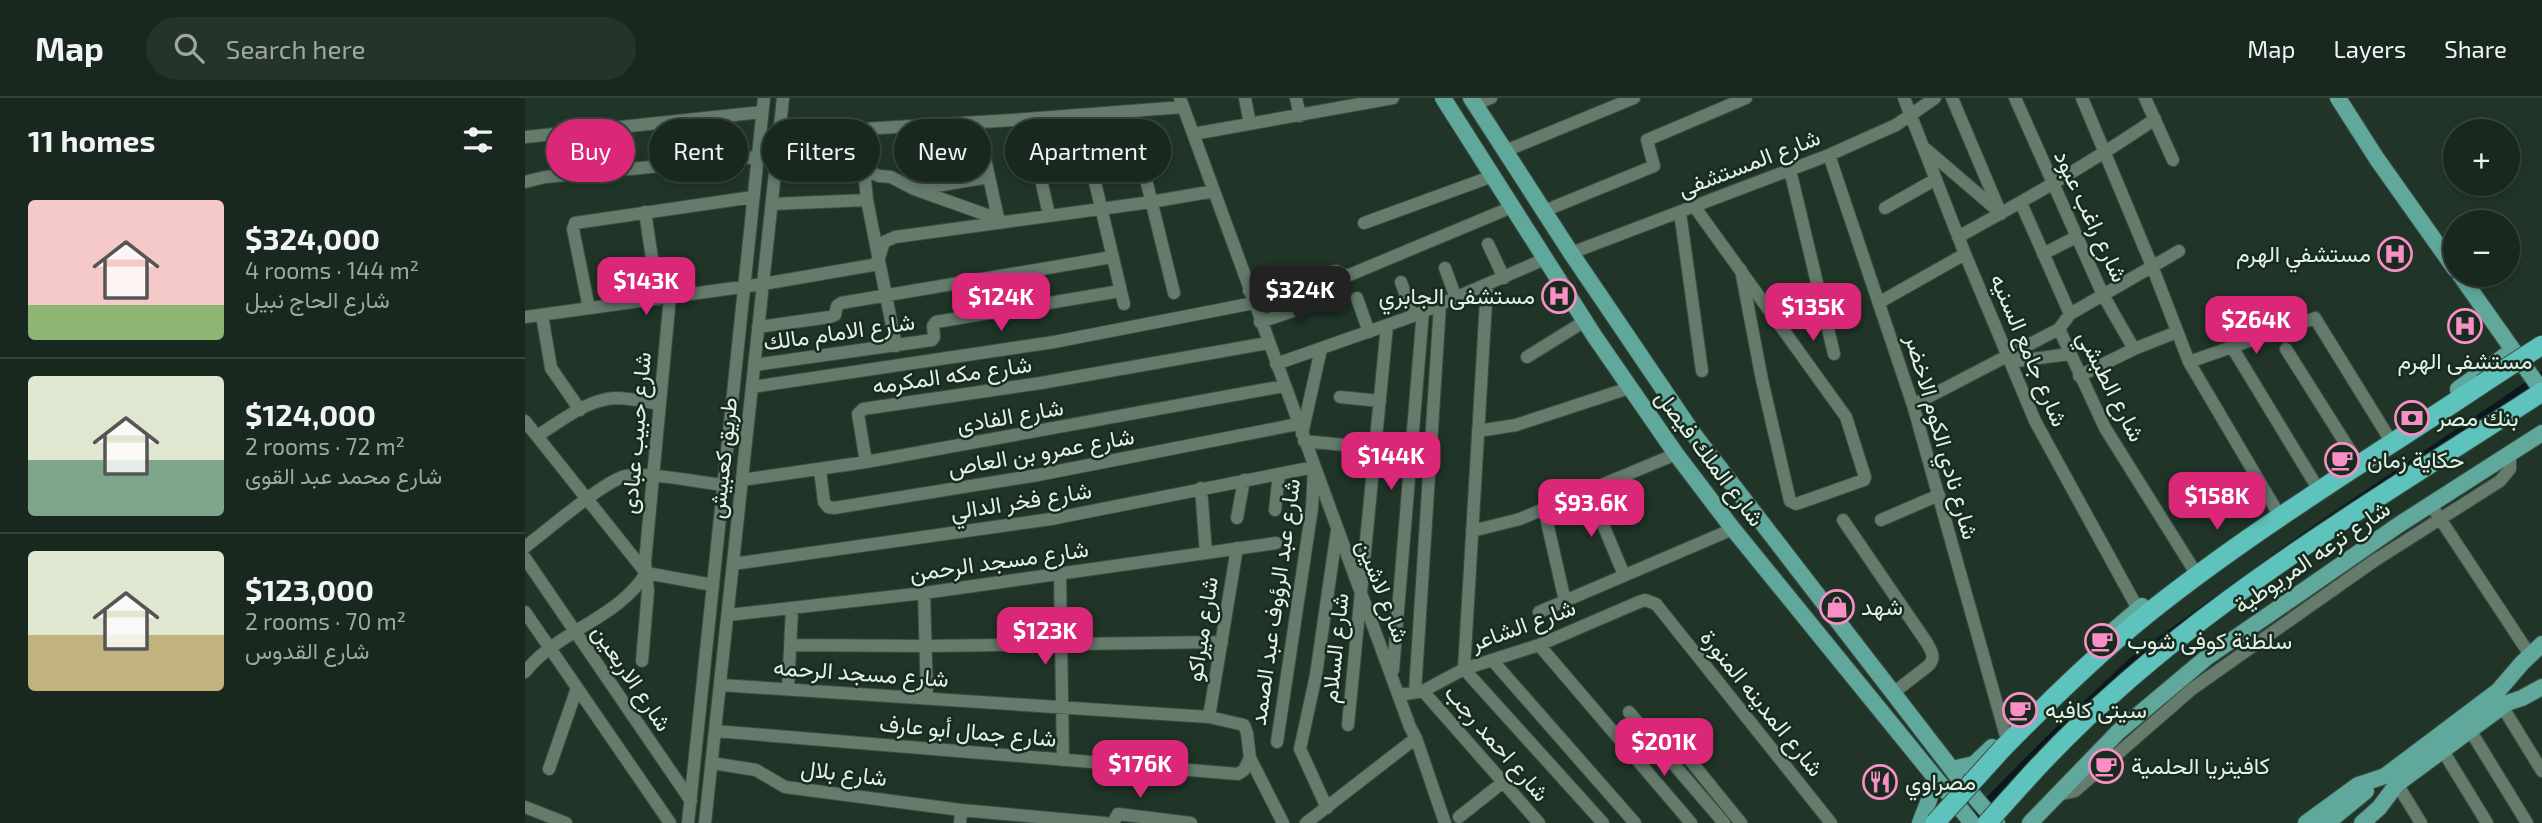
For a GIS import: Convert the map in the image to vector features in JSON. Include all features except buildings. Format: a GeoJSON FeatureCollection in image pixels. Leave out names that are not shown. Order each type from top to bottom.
{"type":"FeatureCollection","features":[{"type":"Feature","properties":{"kind":"highway"},"geometry":{"type":"LineString","coordinates":[[1935,823],[2031,719],[2088,664],[2149,612],[2235,549],[2542,345]]}},
{"type":"Feature","properties":{"kind":"highway"},"geometry":{"type":"LineString","coordinates":[[1993,822],[2047,756],[2097,706],[2177,638],[2255,579],[2542,391]]}},
{"type":"Feature","properties":{"kind":"main road","name":"شارع الملك فيصل"},"geometry":{"type":"LineString","coordinates":[[1443,98],[1595,337],[1676,454],[1733,529],[1972,823]]}},
{"type":"Feature","properties":{"kind":"main road"},"geometry":{"type":"LineString","coordinates":[[2338,98],[2377,159],[2443,251]]}},
{"type":"Feature","properties":{"kind":"main road","name":"شارع الملك فيصل"},"geometry":{"type":"LineString","coordinates":[[1473,101],[1617,323],[1722,473],[1993,822]]}},
{"type":"Feature","properties":{"kind":"main road"},"geometry":{"type":"LineString","coordinates":[[2468,287],[2542,391]]}},
{"type":"Feature","properties":{"kind":"main road"},"geometry":{"type":"LineString","coordinates":[[1595,337],[1617,323]]}},
{"type":"Feature","properties":{"kind":"main road"},"geometry":{"type":"LineString","coordinates":[[1956,775],[1963,768],[1974,764],[2080,660],[2138,609],[2515,353]]}},
{"type":"Feature","properties":{"kind":"main road","name":"شارع ترعه المريوطية"},"geometry":{"type":"LineString","coordinates":[[2030,823],[2119,731],[2190,670],[2431,505],[2542,433]]}},
{"type":"Feature","properties":{"kind":"main road"},"geometry":{"type":"LineString","coordinates":[[2327,823],[2444,751],[2503,700],[2538,653]]}},
{"type":"Feature","properties":{"kind":"main road"},"geometry":{"type":"LineString","coordinates":[[2349,823],[2391,783],[2503,700],[2542,677]]}},
{"type":"Feature","properties":{"kind":"main road"},"geometry":{"type":"LineString","coordinates":[[2503,700],[2522,698],[2542,687]]}},
{"type":"Feature","properties":{"kind":"main road"},"geometry":{"type":"LineString","coordinates":[[1920,823],[1934,778]]}},
{"type":"Feature","properties":{"kind":"main road"},"geometry":{"type":"LineString","coordinates":[[2306,823],[2358,785],[2391,783]]}},
{"type":"Feature","properties":{"kind":"main road"},"geometry":{"type":"LineString","coordinates":[[2362,823],[2379,808],[2391,783]]}},
{"type":"Feature","properties":{"kind":"street","name":"طريق كعبيش"},"geometry":{"type":"LineString","coordinates":[[688,823],[764,98]]}},
{"type":"Feature","properties":{"kind":"street","name":"طريق كعبيش"},"geometry":{"type":"LineString","coordinates":[[781,119],[783,98]]}},
{"type":"Feature","properties":{"kind":"street"},"geometry":{"type":"LineString","coordinates":[[1245,98],[1250,124]]}},
{"type":"Feature","properties":{"kind":"street"},"geometry":{"type":"LineString","coordinates":[[1296,98],[1300,116]]}},
{"type":"Feature","properties":{"kind":"street"},"geometry":{"type":"LineString","coordinates":[[1193,134],[1393,98]]}},
{"type":"Feature","properties":{"kind":"street"},"geometry":{"type":"LineString","coordinates":[[1473,101],[1491,98]]}},
{"type":"Feature","properties":{"kind":"street"},"geometry":{"type":"LineString","coordinates":[[1505,151],[1634,98]]}},
{"type":"Feature","properties":{"kind":"street"},"geometry":{"type":"LineString","coordinates":[[1544,211],[1654,166],[1647,140],[1746,98]]}},
{"type":"Feature","properties":{"kind":"street","name":"شارع جامع السنيه"},"geometry":{"type":"LineString","coordinates":[[1904,98],[1958,237],[2035,421],[2138,609]]}},
{"type":"Feature","properties":{"kind":"street","name":"شارع المستشفى"},"geometry":{"type":"LineString","coordinates":[[1571,253],[1829,155],[1888,129],[1935,98]]}},
{"type":"Feature","properties":{"kind":"street"},"geometry":{"type":"LineString","coordinates":[[1952,98],[2001,214]]}},
{"type":"Feature","properties":{"kind":"street","name":"شارع راغب عبود"},"geometry":{"type":"LineString","coordinates":[[2015,98],[2103,295],[2134,349]]}},
{"type":"Feature","properties":{"kind":"street"},"geometry":{"type":"LineString","coordinates":[[2098,98],[2084,101],[2189,362],[2278,513]]}},
{"type":"Feature","properties":{"kind":"street"},"geometry":{"type":"LineString","coordinates":[[2145,98],[2173,160]]}},
{"type":"Feature","properties":{"kind":"street"},"geometry":{"type":"LineString","coordinates":[[991,121],[1079,115],[1181,102]]}},
{"type":"Feature","properties":{"kind":"street","name":"شارع لاشين"},"geometry":{"type":"LineString","coordinates":[[1181,102],[1445,823]]}},
{"type":"Feature","properties":{"kind":"street"},"geometry":{"type":"LineString","coordinates":[[525,137],[762,112]]}},
{"type":"Feature","properties":{"kind":"street"},"geometry":{"type":"LineString","coordinates":[[1079,115],[1124,304]]}},
{"type":"Feature","properties":{"kind":"street"},"geometry":{"type":"LineString","coordinates":[[1958,237],[2053,186],[2155,119]]}},
{"type":"Feature","properties":{"kind":"street"},"geometry":{"type":"LineString","coordinates":[[1923,148],[2001,214]]}},
{"type":"Feature","properties":{"kind":"street","name":"شارع نادي الكوم الاخضر"},"geometry":{"type":"LineString","coordinates":[[1829,155],[1913,405],[2005,733]]}},
{"type":"Feature","properties":{"kind":"street"},"geometry":{"type":"LineString","coordinates":[[525,182],[545,177],[757,157]]}},
{"type":"Feature","properties":{"kind":"street"},"geometry":{"type":"LineString","coordinates":[[1790,170],[1834,354]]}},
{"type":"Feature","properties":{"kind":"street"},"geometry":{"type":"LineString","coordinates":[[880,176],[891,177],[914,189],[1002,220]]}},
{"type":"Feature","properties":{"kind":"street"},"geometry":{"type":"LineString","coordinates":[[1364,223],[1493,176]]}},
{"type":"Feature","properties":{"kind":"street"},"geometry":{"type":"LineString","coordinates":[[1885,208],[1936,179]]}},
{"type":"Feature","properties":{"kind":"street","name":"طريق كعبيش"},"geometry":{"type":"LineString","coordinates":[[705,822],[774,182]]}},
{"type":"Feature","properties":{"kind":"street"},"geometry":{"type":"LineString","coordinates":[[865,182],[895,346]]}},
{"type":"Feature","properties":{"kind":"street"},"geometry":{"type":"LineString","coordinates":[[914,189],[958,182]]}},
{"type":"Feature","properties":{"kind":"street"},"geometry":{"type":"LineString","coordinates":[[991,182],[1002,220]]}},
{"type":"Feature","properties":{"kind":"street"},"geometry":{"type":"LineString","coordinates":[[1042,182],[1049,215]]}},
{"type":"Feature","properties":{"kind":"street"},"geometry":{"type":"LineString","coordinates":[[1146,182],[1174,293]]}},
{"type":"Feature","properties":{"kind":"street"},"geometry":{"type":"LineString","coordinates":[[526,314],[542,315],[664,298],[873,265],[879,258],[884,242],[895,237],[1214,191]]}},
{"type":"Feature","properties":{"kind":"street"},"geometry":{"type":"LineString","coordinates":[[589,308],[573,229],[575,223],[753,197]]}},
{"type":"Feature","properties":{"kind":"street"},"geometry":{"type":"LineString","coordinates":[[772,204],[867,200]]}},
{"type":"Feature","properties":{"kind":"street"},"geometry":{"type":"LineString","coordinates":[[2021,203],[2070,314]]}},
{"type":"Feature","properties":{"kind":"street"},"geometry":{"type":"LineString","coordinates":[[1695,206],[1741,270],[1848,421],[1865,477],[1863,480],[1792,503],[1762,380],[1741,270]]}},
{"type":"Feature","properties":{"kind":"street"},"geometry":{"type":"LineString","coordinates":[[752,387],[1054,342],[1252,297],[1336,271],[1347,276],[1512,207]]}},
{"type":"Feature","properties":{"kind":"street","name":"شارع حبيب عبادى"},"geometry":{"type":"LineString","coordinates":[[642,661],[648,591],[646,573],[660,404],[664,298],[645,212]]}},
{"type":"Feature","properties":{"kind":"street"},"geometry":{"type":"LineString","coordinates":[[1680,212],[1702,371]]}},
{"type":"Feature","properties":{"kind":"street"},"geometry":{"type":"LineString","coordinates":[[2043,254],[2076,237]]}},
{"type":"Feature","properties":{"kind":"street"},"geometry":{"type":"LineString","coordinates":[[1489,244],[1504,278]]}},
{"type":"Feature","properties":{"kind":"street"},"geometry":{"type":"LineString","coordinates":[[1913,405],[2009,360],[2059,329],[2070,314],[2179,251]]}},
{"type":"Feature","properties":{"kind":"street"},"geometry":{"type":"LineString","coordinates":[[1880,302],[1965,254]]}},
{"type":"Feature","properties":{"kind":"street"},"geometry":{"type":"LineString","coordinates":[[758,327],[831,317],[835,315],[840,304],[1112,257]]}},
{"type":"Feature","properties":{"kind":"street"},"geometry":{"type":"LineString","coordinates":[[1276,364],[1418,314],[1545,259]]}},
{"type":"Feature","properties":{"kind":"street"},"geometry":{"type":"LineString","coordinates":[[1445,268],[1457,298]]}},
{"type":"Feature","properties":{"kind":"street"},"geometry":{"type":"LineString","coordinates":[[1392,676],[1418,314],[1401,282]]}},
{"type":"Feature","properties":{"kind":"street"},"geometry":{"type":"LineString","coordinates":[[1487,285],[1464,669],[1603,823]]}},
{"type":"Feature","properties":{"kind":"street","name":"شارع الامام مالك"},"geometry":{"type":"LineString","coordinates":[[754,365],[933,340],[933,324],[936,323],[1120,291]]}},
{"type":"Feature","properties":{"kind":"street"},"geometry":{"type":"LineString","coordinates":[[1357,298],[1369,332]]}},
{"type":"Feature","properties":{"kind":"street"},"geometry":{"type":"LineString","coordinates":[[1260,322],[1329,299]]}},
{"type":"Feature","properties":{"kind":"street"},"geometry":{"type":"LineString","coordinates":[[1419,692],[1440,305]]}},
{"type":"Feature","properties":{"kind":"street"},"geometry":{"type":"LineString","coordinates":[[542,315],[551,368],[580,410]]}},
{"type":"Feature","properties":{"kind":"street"},"geometry":{"type":"LineString","coordinates":[[2189,362],[2315,318],[2389,438]]}},
{"type":"Feature","properties":{"kind":"street"},"geometry":{"type":"LineString","coordinates":[[1527,357],[1585,321]]}},
{"type":"Feature","properties":{"kind":"street","name":"شارع السلام"},"geometry":{"type":"LineString","coordinates":[[1348,725],[1387,326]]}},
{"type":"Feature","properties":{"kind":"street","name":"شارع الطبشي"},"geometry":{"type":"LineString","coordinates":[[2059,329],[2079,376],[2110,436],[2194,570]]}},
{"type":"Feature","properties":{"kind":"street"},"geometry":{"type":"LineString","coordinates":[[2079,376],[2134,349],[2177,332]]}},
{"type":"Feature","properties":{"kind":"street","name":"شارع مكه المكرمه"},"geometry":{"type":"LineString","coordinates":[[866,462],[858,414],[863,409],[1083,376],[1268,343]]}},
{"type":"Feature","properties":{"kind":"street"},"geometry":{"type":"LineString","coordinates":[[2232,347],[2316,487]]}},
{"type":"Feature","properties":{"kind":"street"},"geometry":{"type":"LineString","coordinates":[[1321,349],[1301,434],[1375,447]]}},
{"type":"Feature","properties":{"kind":"street"},"geometry":{"type":"LineString","coordinates":[[2286,349],[2356,460]]}},
{"type":"Feature","properties":{"kind":"street"},"geometry":{"type":"LineString","coordinates":[[2009,360],[2069,354]]}},
{"type":"Feature","properties":{"kind":"street","name":"شارع الفادى"},"geometry":{"type":"LineString","coordinates":[[742,480],[820,470],[1284,386]]}},
{"type":"Feature","properties":{"kind":"street"},"geometry":{"type":"LineString","coordinates":[[1478,431],[1528,421],[1629,388]]}},
{"type":"Feature","properties":{"kind":"street"},"geometry":{"type":"LineString","coordinates":[[1339,397],[1380,401]]}},
{"type":"Feature","properties":{"kind":"street"},"geometry":{"type":"LineString","coordinates":[[537,436],[602,400],[616,398],[660,404]]}},
{"type":"Feature","properties":{"kind":"street"},"geometry":{"type":"LineString","coordinates":[[525,421],[646,573],[713,585]]}},
{"type":"Feature","properties":{"kind":"street","name":"شارع عمرو بن العاص"},"geometry":{"type":"LineString","coordinates":[[820,470],[824,502],[834,508],[1301,434]]}},
{"type":"Feature","properties":{"kind":"street"},"geometry":{"type":"LineString","coordinates":[[1472,531],[1520,519],[1676,454]]}},
{"type":"Feature","properties":{"kind":"street"},"geometry":{"type":"LineString","coordinates":[[2054,796],[2075,791],[2192,689],[2374,561],[2500,481],[2510,469],[2510,454]]}},
{"type":"Feature","properties":{"kind":"street","name":"شارع فخر الدالي"},"geometry":{"type":"LineString","coordinates":[[733,565],[1051,519],[1314,467]]}},
{"type":"Feature","properties":{"kind":"street","name":"شارع عبد الرؤوف عبد الصمد"},"geometry":{"type":"LineString","coordinates":[[1277,742],[1312,508],[1314,467]]}},
{"type":"Feature","properties":{"kind":"street"},"geometry":{"type":"LineString","coordinates":[[1275,510],[1279,474]]}},
{"type":"Feature","properties":{"kind":"street"},"geometry":{"type":"LineString","coordinates":[[525,547],[622,477],[653,477],[723,485]]}},
{"type":"Feature","properties":{"kind":"street"},"geometry":{"type":"LineString","coordinates":[[1237,518],[1244,480]]}},
{"type":"Feature","properties":{"kind":"street"},"geometry":{"type":"LineString","coordinates":[[1201,488],[1206,553]]}},
{"type":"Feature","properties":{"kind":"street"},"geometry":{"type":"LineString","coordinates":[[1589,491],[1624,576]]}},
{"type":"Feature","properties":{"kind":"street"},"geometry":{"type":"LineString","coordinates":[[1881,520],[1938,495]]}},
{"type":"Feature","properties":{"kind":"street"},"geometry":{"type":"LineString","coordinates":[[2431,505],[2538,653]]}},
{"type":"Feature","properties":{"kind":"street"},"geometry":{"type":"LineString","coordinates":[[1543,509],[1565,601]]}},
{"type":"Feature","properties":{"kind":"street"},"geometry":{"type":"LineString","coordinates":[[1843,520],[1927,643],[1933,656],[1928,666],[1893,693]]}},
{"type":"Feature","properties":{"kind":"street"},"geometry":{"type":"LineString","coordinates":[[1327,808],[1300,749],[1315,679],[1337,529]]}},
{"type":"Feature","properties":{"kind":"street"},"geometry":{"type":"LineString","coordinates":[[1539,612],[1733,529]]}},
{"type":"Feature","properties":{"kind":"street","name":"شارع مسجد الرحمن"},"geometry":{"type":"LineString","coordinates":[[728,615],[924,593],[1276,543]]}},
{"type":"Feature","properties":{"kind":"street","name":"شارع ميراكو"},"geometry":{"type":"LineString","coordinates":[[1209,717],[1237,548]]}},
{"type":"Feature","properties":{"kind":"street","name":"شارع الاربعين"},"geometry":{"type":"LineString","coordinates":[[525,558],[705,822]]}},
{"type":"Feature","properties":{"kind":"street"},"geometry":{"type":"LineString","coordinates":[[525,672],[550,648],[633,590],[646,573]]}},
{"type":"Feature","properties":{"kind":"street"},"geometry":{"type":"LineString","coordinates":[[1060,574],[1063,760]]}},
{"type":"Feature","properties":{"kind":"street"},"geometry":{"type":"LineString","coordinates":[[924,593],[927,698]]}},
{"type":"Feature","properties":{"kind":"street","name":"شارع الشاعر"},"geometry":{"type":"LineString","coordinates":[[1399,695],[1419,692],[1464,669],[1539,645],[1639,601],[1651,601],[1660,609]]}},
{"type":"Feature","properties":{"kind":"street"},"geometry":{"type":"LineString","coordinates":[[787,689],[792,609]]}},
{"type":"Feature","properties":{"kind":"street","name":"شارع المدينه المنورة"},"geometry":{"type":"LineString","coordinates":[[1660,609],[1831,823]]}},
{"type":"Feature","properties":{"kind":"street"},"geometry":{"type":"LineString","coordinates":[[525,611],[670,823]]}},
{"type":"Feature","properties":{"kind":"street"},"geometry":{"type":"LineString","coordinates":[[790,645],[1221,642]]}},
{"type":"Feature","properties":{"kind":"street"},"geometry":{"type":"LineString","coordinates":[[1539,645],[1691,823]]}},
{"type":"Feature","properties":{"kind":"street"},"geometry":{"type":"LineString","coordinates":[[1492,660],[1635,823]]}},
{"type":"Feature","properties":{"kind":"street","name":"شارع مسجد الرحمه"},"geometry":{"type":"LineString","coordinates":[[720,685],[1209,717],[1244,725],[1249,758]]}},
{"type":"Feature","properties":{"kind":"street"},"geometry":{"type":"LineString","coordinates":[[549,769],[577,688]]}},
{"type":"Feature","properties":{"kind":"street","name":"شارع احمد رجب"},"geometry":{"type":"LineString","coordinates":[[1419,692],[1536,822]]}},
{"type":"Feature","properties":{"kind":"street"},"geometry":{"type":"LineString","coordinates":[[2503,700],[2542,771]]}},
{"type":"Feature","properties":{"kind":"street"},"geometry":{"type":"LineString","coordinates":[[1629,712],[1724,823]]}},
{"type":"Feature","properties":{"kind":"street"},"geometry":{"type":"LineString","coordinates":[[1664,728],[1741,823]]}},
{"type":"Feature","properties":{"kind":"street"},"geometry":{"type":"LineString","coordinates":[[2470,730],[2527,823]]}},
{"type":"Feature","properties":{"kind":"street","name":"شارع جمال أبو عارف"},"geometry":{"type":"LineString","coordinates":[[715,731],[1238,774],[1244,770],[1249,758]]}},
{"type":"Feature","properties":{"kind":"street"},"geometry":{"type":"LineString","coordinates":[[1307,823],[1416,738]]}},
{"type":"Feature","properties":{"kind":"street"},"geometry":{"type":"LineString","coordinates":[[2444,751],[2487,823]]}},
{"type":"Feature","properties":{"kind":"street"},"geometry":{"type":"LineString","coordinates":[[1249,758],[1283,823]]}},
{"type":"Feature","properties":{"kind":"street","name":"شارع بلال"},"geometry":{"type":"LineString","coordinates":[[712,763],[756,770],[785,787],[961,816],[1105,823]]}},
{"type":"Feature","properties":{"kind":"street"},"geometry":{"type":"LineString","coordinates":[[1459,817],[1502,783]]}},
{"type":"Feature","properties":{"kind":"street"},"geometry":{"type":"LineString","coordinates":[[2391,783],[2421,823]]}},
{"type":"Feature","properties":{"kind":"street"},"geometry":{"type":"LineString","coordinates":[[525,807],[566,823]]}},
{"type":"Feature","properties":{"kind":"street"},"geometry":{"type":"LineString","coordinates":[[1113,823],[1118,814],[1191,823]]}},
{"type":"Feature","properties":{"kind":"shaded area"},"geometry":{"type":"Polygon","coordinates":[[[2542,371],[2542,398],[2189,635],[1985,823],[1961,823],[2047,736],[2131,657],[2310,528],[2542,371]]]}},
{"type":"Feature","properties":{"kind":"place","name":"مستشفي الهرم"},"geometry":{"type":"Point","coordinates":[2395,254]}},
{"type":"Feature","properties":{"kind":"place","name":"مستشفى الجابري"},"geometry":{"type":"Point","coordinates":[1559,296]}},
{"type":"Feature","properties":{"kind":"place","name":"مستشفى الهرم"},"geometry":{"type":"Point","coordinates":[2465,326]}},
{"type":"Feature","properties":{"kind":"place","name":"بنك مصر"},"geometry":{"type":"Point","coordinates":[2412,418]}},
{"type":"Feature","properties":{"kind":"place","name":"حكاية زمان"},"geometry":{"type":"Point","coordinates":[2342,460]}},
{"type":"Feature","properties":{"kind":"place","name":"شهد"},"geometry":{"type":"Point","coordinates":[1837,607]}},
{"type":"Feature","properties":{"kind":"place","name":"سلطنة كوفى شوب"},"geometry":{"type":"Point","coordinates":[2102,641]}},
{"type":"Feature","properties":{"kind":"place","name":"سيتى كافيه"},"geometry":{"type":"Point","coordinates":[2020,710]}},
{"type":"Feature","properties":{"kind":"place","name":"كافيتريا الحلمية"},"geometry":{"type":"Point","coordinates":[2106,766]}},
{"type":"Feature","properties":{"kind":"place","name":"مصراوي"},"geometry":{"type":"Point","coordinates":[1880,782]}}]}
